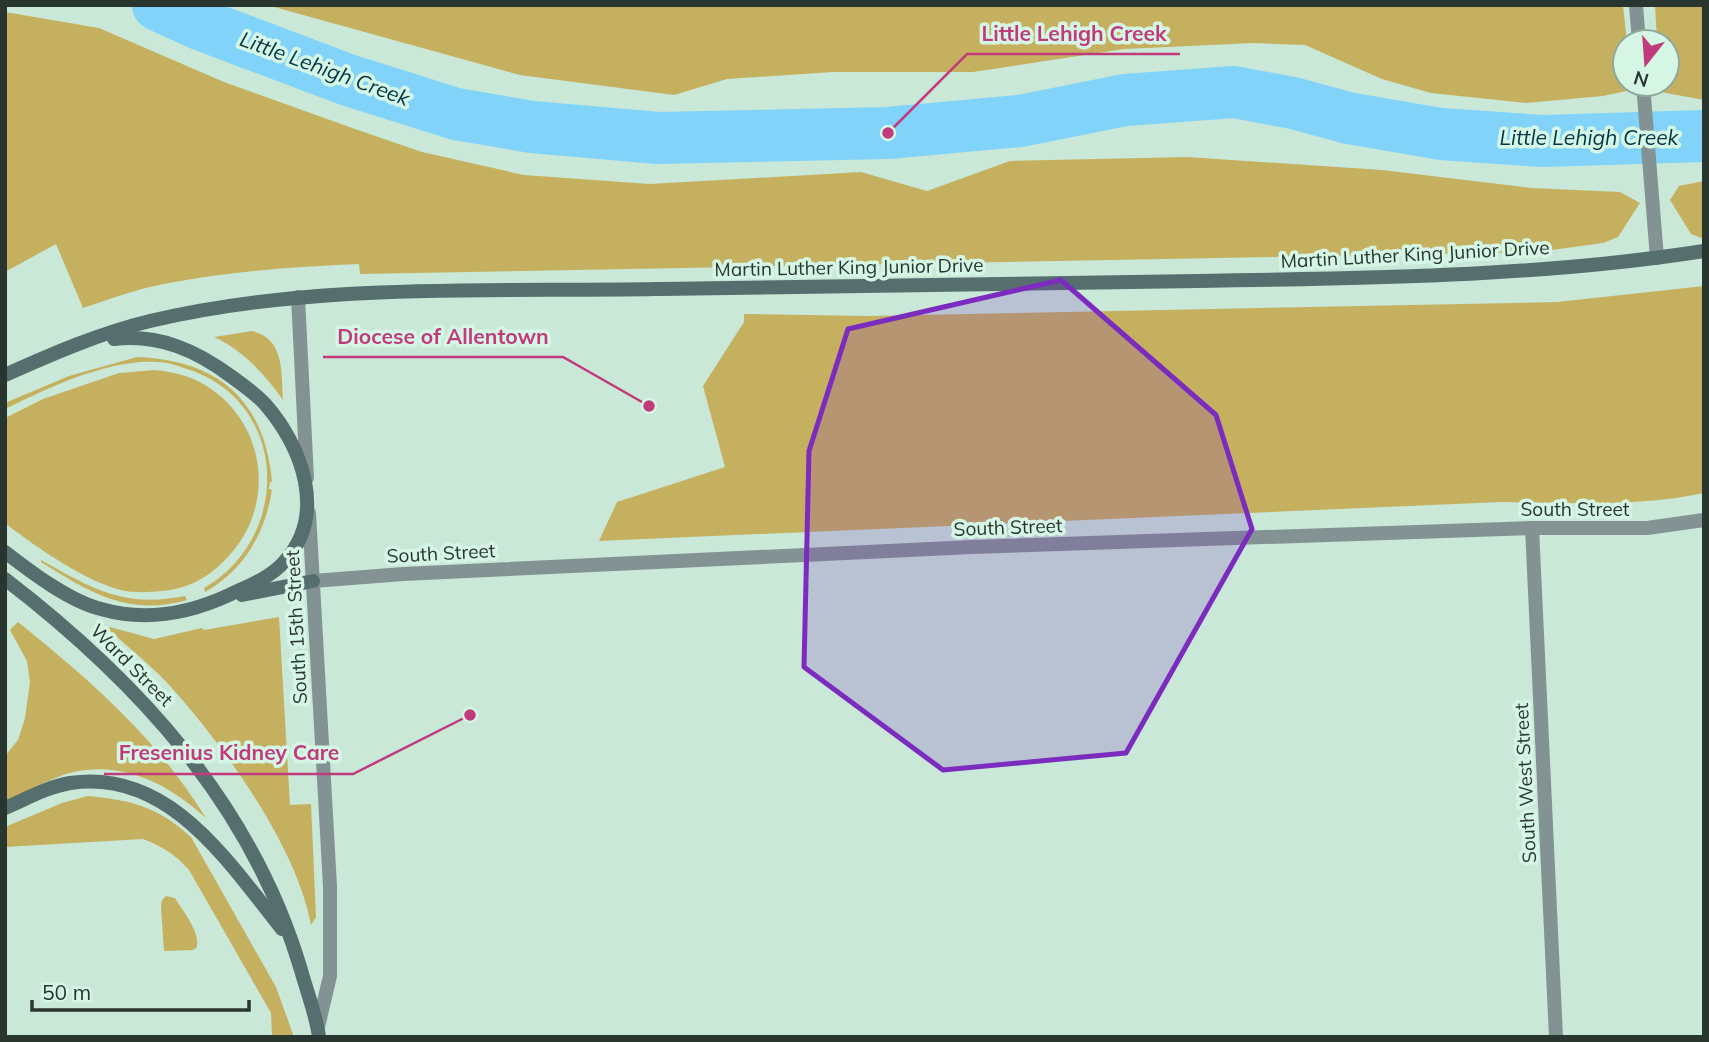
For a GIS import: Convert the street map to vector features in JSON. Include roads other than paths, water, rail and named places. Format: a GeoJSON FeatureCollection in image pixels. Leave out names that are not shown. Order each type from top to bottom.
{"type":"FeatureCollection","features":[{"type":"Feature","properties":{"kind":"main road","name":"Martin Luther King Junior Drive"},"geometry":{"type":"LineString","coordinates":[[5,375],[81,343],[147,322],[222,307],[298,297],[443,291],[1325,279],[1535,269],[1704,251]]}},
{"type":"Feature","properties":{"kind":"main road"},"geometry":{"type":"LineString","coordinates":[[81,343],[133,337],[149,339],[177,345],[208,359],[264,402],[290,441],[308,486],[305,519],[297,544],[283,563],[260,581],[219,600]]}},
{"type":"Feature","properties":{"kind":"main road"},"geometry":{"type":"LineString","coordinates":[[5,552],[43,581],[99,609],[139,616],[176,614],[219,600],[313,581]]}},
{"type":"Feature","properties":{"kind":"main road","name":"Ward Street"},"geometry":{"type":"LineString","coordinates":[[5,579],[61,622],[178,740],[235,821],[267,878],[292,942],[318,1032]]}},
{"type":"Feature","properties":{"kind":"main road"},"geometry":{"type":"LineString","coordinates":[[5,808],[52,787],[71,783],[110,783],[156,797],[180,813],[221,853],[292,942]]}},
{"type":"Feature","properties":{"kind":"street"},"geometry":{"type":"LineString","coordinates":[[1636,5],[1638,28]]}},
{"type":"Feature","properties":{"kind":"street"},"geometry":{"type":"LineString","coordinates":[[1644,98],[1657,258]]}},
{"type":"Feature","properties":{"kind":"street","name":"South 15th Street"},"geometry":{"type":"LineString","coordinates":[[298,297],[330,887],[330,976],[318,1032]]}},
{"type":"Feature","properties":{"kind":"street","name":"South Street"},"geometry":{"type":"LineString","coordinates":[[313,581],[754,556],[1532,528],[1647,527],[1704,520]]}},
{"type":"Feature","properties":{"kind":"street","name":"South West Street"},"geometry":{"type":"LineString","coordinates":[[1532,528],[1556,1037]]}},
{"type":"Feature","properties":{"kind":"waterway","name":"Little Lehigh Creek"},"geometry":{"type":"LineString","coordinates":[[158,5],[202,25],[348,80],[456,114],[532,127],[658,138],[888,133],[1020,121],[1125,100],[1234,92],[1293,103],[1348,118],[1441,134],[1543,141],[1704,136]]}},
{"type":"Feature","properties":{"kind":"place","name":"Little Lehigh Creek"},"geometry":{"type":"Point","coordinates":[888,133]}},
{"type":"Feature","properties":{"kind":"place","name":"Diocese of Allentown"},"geometry":{"type":"Point","coordinates":[649,406]}},
{"type":"Feature","properties":{"kind":"place","name":"Fresenius Kidney Care"},"geometry":{"type":"Point","coordinates":[470,715]}}]}
